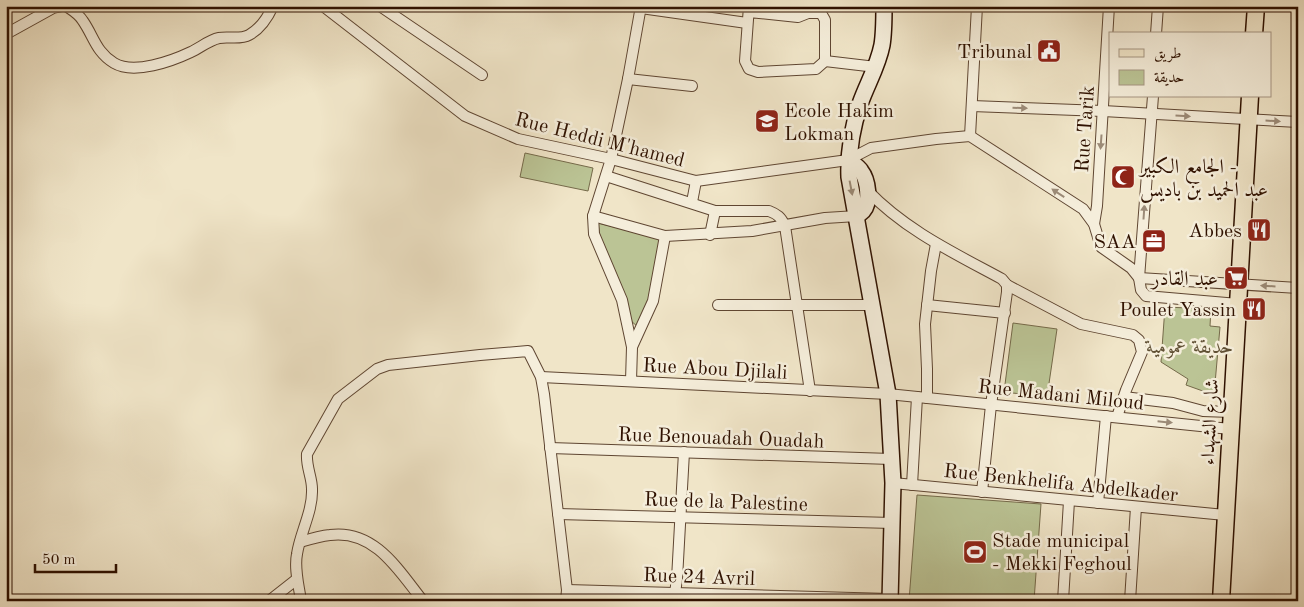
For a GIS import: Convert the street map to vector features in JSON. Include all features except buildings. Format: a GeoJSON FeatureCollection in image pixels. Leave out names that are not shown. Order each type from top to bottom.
{"type":"FeatureCollection","features":[{"type":"Feature","properties":{"kind":"main road"},"geometry":{"type":"LineString","coordinates":[[1254,32],[1256,6]]}},
{"type":"Feature","properties":{"kind":"main road","name":"شارع الشهداء"},"geometry":{"type":"LineString","coordinates":[[1220,601],[1250,98]]}},
{"type":"Feature","properties":{"kind":"street"},"geometry":{"type":"LineString","coordinates":[[6,34],[53,8],[69,8],[83,20],[92,40],[104,55],[116,64],[128,68],[162,63],[191,52],[218,38],[248,36],[262,24],[273,6]]}},
{"type":"Feature","properties":{"kind":"street","name":"Rue Heddi M'hamed"},"geometry":{"type":"LineString","coordinates":[[323,6],[465,116],[518,139],[612,159],[696,181],[848,160],[871,148],[970,136]]}},
{"type":"Feature","properties":{"kind":"street"},"geometry":{"type":"LineString","coordinates":[[380,6],[482,75]]}},
{"type":"Feature","properties":{"kind":"street"},"geometry":{"type":"LineString","coordinates":[[884,6],[882,44],[876,67],[860,103],[850,139],[848,160],[849,177],[888,394],[893,483],[890,600]]}},
{"type":"Feature","properties":{"kind":"street"},"geometry":{"type":"LineString","coordinates":[[977,6],[970,136],[1083,209],[1094,224],[1101,247],[1131,268],[1139,278],[1298,288]]}},
{"type":"Feature","properties":{"kind":"street","name":"Rue Tarik"},"geometry":{"type":"LineString","coordinates":[[1094,224],[1109,6]]}},
{"type":"Feature","properties":{"kind":"street"},"geometry":{"type":"LineString","coordinates":[[1156,32],[1158,6]]}},
{"type":"Feature","properties":{"kind":"street"},"geometry":{"type":"LineString","coordinates":[[632,381],[632,347],[622,300],[594,234],[593,216],[612,159],[641,7],[747,23]]}},
{"type":"Feature","properties":{"kind":"street"},"geometry":{"type":"LineString","coordinates":[[825,61],[825,20],[821,12],[798,16],[749,9],[745,61],[749,68],[754,71],[816,69],[825,61],[876,67]]}},
{"type":"Feature","properties":{"kind":"street"},"geometry":{"type":"LineString","coordinates":[[628,79],[692,86]]}},
{"type":"Feature","properties":{"kind":"street"},"geometry":{"type":"LineString","coordinates":[[1153,98],[1139,278],[1141,290],[1146,296],[1238,304]]}},
{"type":"Feature","properties":{"kind":"street"},"geometry":{"type":"LineString","coordinates":[[972,106],[1298,122]]}},
{"type":"Feature","properties":{"kind":"street"},"geometry":{"type":"LineString","coordinates":[[593,216],[665,236],[710,235],[752,231],[825,218],[856,216],[864,210],[867,202],[867,190],[864,176],[860,169],[848,160]]}},
{"type":"Feature","properties":{"kind":"street"},"geometry":{"type":"LineString","coordinates":[[606,176],[692,202],[715,211],[769,211],[782,219],[785,226],[810,391]]}},
{"type":"Feature","properties":{"kind":"street"},"geometry":{"type":"LineString","coordinates":[[692,202],[696,181]]}},
{"type":"Feature","properties":{"kind":"street"},"geometry":{"type":"LineString","coordinates":[[867,190],[883,206],[936,244],[1002,280],[1007,285],[1081,324],[1112,329],[1133,335],[1139,340],[1142,352],[1117,417]]}},
{"type":"Feature","properties":{"kind":"street"},"geometry":{"type":"LineString","coordinates":[[710,235],[715,211]]}},
{"type":"Feature","properties":{"kind":"street"},"geometry":{"type":"LineString","coordinates":[[632,347],[654,301],[665,236]]}},
{"type":"Feature","properties":{"kind":"street"},"geometry":{"type":"LineString","coordinates":[[912,485],[927,369],[924,324],[936,244]]}},
{"type":"Feature","properties":{"kind":"street"},"geometry":{"type":"LineString","coordinates":[[982,492],[991,404],[1007,285]]}},
{"type":"Feature","properties":{"kind":"street"},"geometry":{"type":"LineString","coordinates":[[718,306],[872,305]]}},
{"type":"Feature","properties":{"kind":"street"},"geometry":{"type":"LineString","coordinates":[[927,305],[1004,313]]}},
{"type":"Feature","properties":{"kind":"street"},"geometry":{"type":"LineString","coordinates":[[301,601],[297,579],[296,555],[309,511],[312,490],[306,465],[307,454],[338,399],[377,369],[388,365],[528,351],[541,377],[567,595]]}},
{"type":"Feature","properties":{"kind":"street","name":"Rue Abou Djilali"},"geometry":{"type":"LineString","coordinates":[[541,377],[888,394]]}},
{"type":"Feature","properties":{"kind":"street","name":"Rue Madani Miloud"},"geometry":{"type":"LineString","coordinates":[[888,394],[1230,429]]}},
{"type":"Feature","properties":{"kind":"street","name":"Rue Madani Miloud"},"geometry":{"type":"LineString","coordinates":[[1124,396],[1173,403],[1203,411],[1231,412]]}},
{"type":"Feature","properties":{"kind":"street"},"geometry":{"type":"LineString","coordinates":[[1098,503],[1106,416]]}},
{"type":"Feature","properties":{"kind":"street","name":"Rue Benouadah Ouadah"},"geometry":{"type":"LineString","coordinates":[[550,448],[891,459]]}},
{"type":"Feature","properties":{"kind":"street"},"geometry":{"type":"LineString","coordinates":[[675,592],[684,452]]}},
{"type":"Feature","properties":{"kind":"street","name":"Rue Benkhelifa Abdelkader"},"geometry":{"type":"LineString","coordinates":[[893,483],[1225,516]]}},
{"type":"Feature","properties":{"kind":"street"},"geometry":{"type":"LineString","coordinates":[[1063,601],[1069,501]]}},
{"type":"Feature","properties":{"kind":"street"},"geometry":{"type":"LineString","coordinates":[[1130,601],[1136,507]]}},
{"type":"Feature","properties":{"kind":"street","name":"Rue de la Palestine"},"geometry":{"type":"LineString","coordinates":[[558,514],[892,523]]}},
{"type":"Feature","properties":{"kind":"street"},"geometry":{"type":"LineString","coordinates":[[300,542],[332,534],[359,537],[385,553],[423,601]]}},
{"type":"Feature","properties":{"kind":"street"},"geometry":{"type":"LineString","coordinates":[[268,601],[297,579]]}},
{"type":"Feature","properties":{"kind":"street","name":"Rue 24 Avril"},"geometry":{"type":"LineString","coordinates":[[567,595],[675,592],[890,600]]}},
{"type":"Feature","properties":{"kind":"green space"},"geometry":{"type":"Polygon","coordinates":[[[525,153],[593,168],[588,191],[520,177],[525,153]]]}},
{"type":"Feature","properties":{"kind":"green space"},"geometry":{"type":"Polygon","coordinates":[[[598,223],[662,239],[650,301],[638,327],[630,320],[600,237],[598,223]]]}},
{"type":"Feature","properties":{"kind":"green space","name":"حديقة عمومية"},"geometry":{"type":"Polygon","coordinates":[[[1165,307],[1211,309],[1210,326],[1220,327],[1214,395],[1186,385],[1188,379],[1161,362],[1165,307]]]}},
{"type":"Feature","properties":{"kind":"green space"},"geometry":{"type":"Polygon","coordinates":[[[1013,323],[1057,329],[1047,397],[1004,392],[1013,323]]]}},
{"type":"Feature","properties":{"kind":"green space","name":"Stade municipal - Mekki Feghoul"},"geometry":{"type":"Polygon","coordinates":[[[917,495],[1041,504],[1034,601],[909,601],[917,495]]]}},
{"type":"Feature","properties":{"kind":"place","name":"Tribunal"},"geometry":{"type":"Point","coordinates":[1049,51]}},
{"type":"Feature","properties":{"kind":"place","name":"Ecole Hakim Lokman"},"geometry":{"type":"Point","coordinates":[767,121]}},
{"type":"Feature","properties":{"kind":"place","name":"الجامع الكبير - عبد الحميد بن باديس"},"geometry":{"type":"Point","coordinates":[1123,177]}},
{"type":"Feature","properties":{"kind":"place","name":"Abbes"},"geometry":{"type":"Point","coordinates":[1259,230]}},
{"type":"Feature","properties":{"kind":"place","name":"SAA"},"geometry":{"type":"Point","coordinates":[1154,241]}},
{"type":"Feature","properties":{"kind":"place","name":"عبد القادر"},"geometry":{"type":"Point","coordinates":[1236,278]}},
{"type":"Feature","properties":{"kind":"place","name":"Poulet Yassin"},"geometry":{"type":"Point","coordinates":[1254,309]}},
{"type":"Feature","properties":{"kind":"place","name":"Stade municipal - Mekki Feghoul"},"geometry":{"type":"Point","coordinates":[975,552]}}]}
